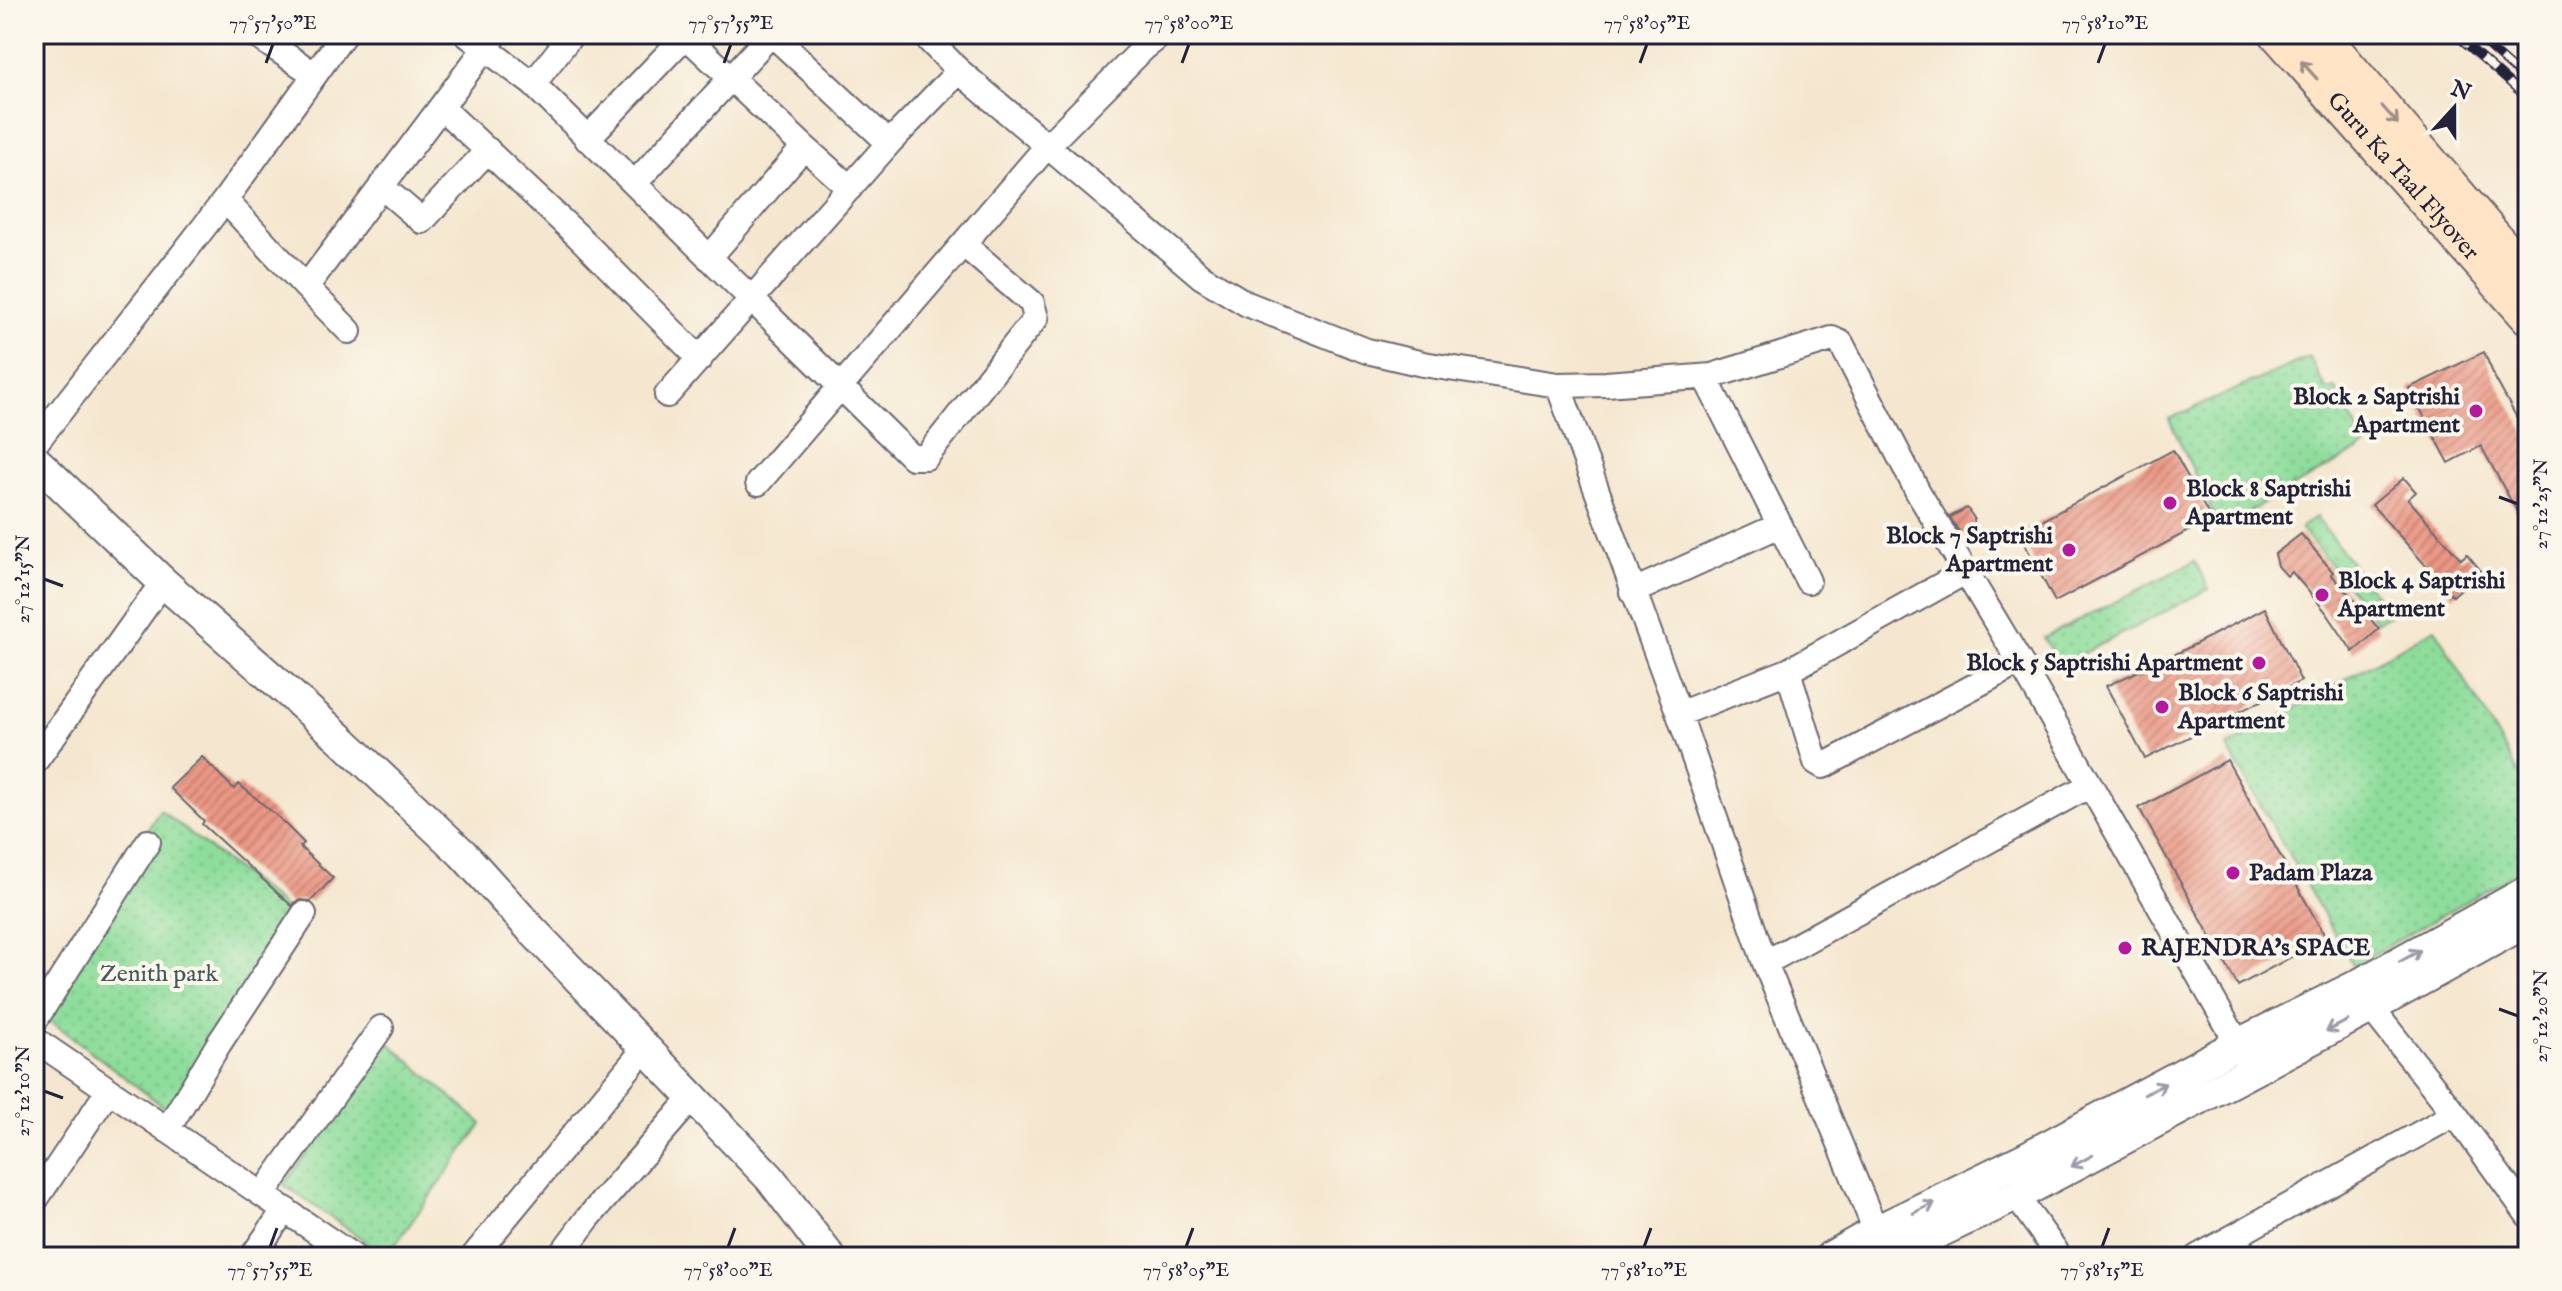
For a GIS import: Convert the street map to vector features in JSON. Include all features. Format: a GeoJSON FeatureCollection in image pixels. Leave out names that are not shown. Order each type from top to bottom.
{"type":"FeatureCollection","features":[{"type":"Feature","properties":{"kind":"main road","name":"Guru Ka Taal Flyover"},"geometry":{"type":"LineString","coordinates":[[2277,34],[2528,317]]}},
{"type":"Feature","properties":{"kind":"main road","name":"Guru Ka Taal Flyover"},"geometry":{"type":"LineString","coordinates":[[2321,34],[2528,276]]}},
{"type":"Feature","properties":{"kind":"street"},"geometry":{"type":"LineString","coordinates":[[254,34],[314,74]]}},
{"type":"Feature","properties":{"kind":"street"},"geometry":{"type":"LineString","coordinates":[[34,445],[225,200],[344,34]]}},
{"type":"Feature","properties":{"kind":"street"},"geometry":{"type":"LineString","coordinates":[[466,34],[491,41],[912,457],[926,457],[1036,318],[1032,303],[963,244]]}},
{"type":"Feature","properties":{"kind":"street"},"geometry":{"type":"LineString","coordinates":[[533,84],[572,34]]}},
{"type":"Feature","properties":{"kind":"street"},"geometry":{"type":"LineString","coordinates":[[587,139],[685,34],[850,188]]}},
{"type":"Feature","properties":{"kind":"street"},"geometry":{"type":"LineString","coordinates":[[636,182],[772,34],[889,143]]}},
{"type":"Feature","properties":{"kind":"street"},"geometry":{"type":"LineString","coordinates":[[923,34],[959,71],[1202,277],[1247,304],[1367,351],[1423,364],[1558,385],[1705,377],[1832,339],[1841,343],[1918,492],[2020,662],[2245,1057]]}},
{"type":"Feature","properties":{"kind":"street"},"geometry":{"type":"LineString","coordinates":[[758,483],[1048,145],[1145,39]]}},
{"type":"Feature","properties":{"kind":"street"},"geometry":{"type":"LineString","coordinates":[[306,287],[491,41]]}},
{"type":"Feature","properties":{"kind":"street"},"geometry":{"type":"LineString","coordinates":[[667,395],[889,143],[959,71]]}},
{"type":"Feature","properties":{"kind":"street"},"geometry":{"type":"LineString","coordinates":[[441,107],[700,359]]}},
{"type":"Feature","properties":{"kind":"street"},"geometry":{"type":"LineString","coordinates":[[709,258],[804,147]]}},
{"type":"Feature","properties":{"kind":"street"},"geometry":{"type":"LineString","coordinates":[[381,186],[422,221],[488,150]]}},
{"type":"Feature","properties":{"kind":"street"},"geometry":{"type":"LineString","coordinates":[[225,200],[349,331]]}},
{"type":"Feature","properties":{"kind":"street"},"geometry":{"type":"LineString","coordinates":[[1705,377],[1808,581]]}},
{"type":"Feature","properties":{"kind":"street"},"geometry":{"type":"LineString","coordinates":[[1558,385],[1679,714],[1765,963],[1885,1248]]}},
{"type":"Feature","properties":{"kind":"street"},"geometry":{"type":"LineString","coordinates":[[34,459],[163,582],[340,738],[452,843],[770,1178],[830,1257]]}},
{"type":"Feature","properties":{"kind":"street"},"geometry":{"type":"LineString","coordinates":[[1632,592],[1780,525]]}},
{"type":"Feature","properties":{"kind":"street"},"geometry":{"type":"LineString","coordinates":[[1679,714],[1788,671],[1965,572]]}},
{"type":"Feature","properties":{"kind":"street"},"geometry":{"type":"LineString","coordinates":[[34,763],[163,582]]}},
{"type":"Feature","properties":{"kind":"street"},"geometry":{"type":"LineString","coordinates":[[1788,671],[1816,762],[1823,766],[2020,662]]}},
{"type":"Feature","properties":{"kind":"street"},"geometry":{"type":"LineString","coordinates":[[1765,963],[2090,785]]}},
{"type":"Feature","properties":{"kind":"street"},"geometry":{"type":"LineString","coordinates":[[34,1022],[148,842]]}},
{"type":"Feature","properties":{"kind":"street"},"geometry":{"type":"LineString","coordinates":[[2363,997],[2528,891]]}},
{"type":"Feature","properties":{"kind":"street"},"geometry":{"type":"LineString","coordinates":[[167,1130],[218,1045],[304,914]]}},
{"type":"Feature","properties":{"kind":"street"},"geometry":{"type":"LineString","coordinates":[[1885,1248],[2025,1158],[2245,1057],[2363,997],[2528,921]]}},
{"type":"Feature","properties":{"kind":"street"},"geometry":{"type":"LineString","coordinates":[[2363,997],[2455,1114],[2528,1215]]}},
{"type":"Feature","properties":{"kind":"street"},"geometry":{"type":"LineString","coordinates":[[263,1194],[381,1028]]}},
{"type":"Feature","properties":{"kind":"street"},"geometry":{"type":"LineString","coordinates":[[34,1039],[354,1257]]}},
{"type":"Feature","properties":{"kind":"street"},"geometry":{"type":"LineString","coordinates":[[473,1257],[646,1047]]}},
{"type":"Feature","properties":{"kind":"street"},"geometry":{"type":"LineString","coordinates":[[1830,1257],[1885,1248],[2016,1196],[2245,1057]]}},
{"type":"Feature","properties":{"kind":"street"},"geometry":{"type":"LineString","coordinates":[[34,1202],[108,1091]]}},
{"type":"Feature","properties":{"kind":"street"},"geometry":{"type":"LineString","coordinates":[[559,1257],[588,1218],[694,1096]]}},
{"type":"Feature","properties":{"kind":"street"},"geometry":{"type":"LineString","coordinates":[[2197,1257],[2239,1247],[2455,1114]]}},
{"type":"Feature","properties":{"kind":"street"},"geometry":{"type":"LineString","coordinates":[[2016,1196],[2060,1257]]}},
{"type":"Feature","properties":{"kind":"street"},"geometry":{"type":"LineString","coordinates":[[252,1257],[285,1209]]}},
{"type":"Feature","properties":{"kind":"green space"},"geometry":{"type":"Polygon","coordinates":[[[2309,357],[2327,390],[2336,388],[2366,446],[2220,528],[2169,419],[2309,357]]]}},
{"type":"Feature","properties":{"kind":"green space"},"geometry":{"type":"Polygon","coordinates":[[[2316,517],[2390,614],[2377,622],[2301,528],[2316,517]]]}},
{"type":"Feature","properties":{"kind":"green space"},"geometry":{"type":"Polygon","coordinates":[[[2195,561],[2209,589],[2059,666],[2044,638],[2195,561]]]}},
{"type":"Feature","properties":{"kind":"green space"},"geometry":{"type":"Polygon","coordinates":[[[2435,628],[2528,789],[2528,866],[2353,966],[2227,747],[2435,628]]]}},
{"type":"Feature","properties":{"kind":"green space","name":"Zenith park"},"geometry":{"type":"Polygon","coordinates":[[[160,810],[298,918],[173,1114],[34,1008],[160,810]]]}},
{"type":"Feature","properties":{"kind":"green space"},"geometry":{"type":"Polygon","coordinates":[[[388,1042],[482,1124],[387,1256],[284,1185],[388,1042]]]}},
{"type":"Feature","properties":{"kind":"building","name":"Block 2 Saptrishi Apartment"},"geometry":{"type":"Polygon","coordinates":[[[2484,352],[2528,438],[2528,532],[2481,446],[2449,463],[2409,388],[2484,352]]]}},
{"type":"Feature","properties":{"kind":"building"},"geometry":{"type":"Polygon","coordinates":[[[2173,450],[2211,519],[2055,602],[2019,533],[2173,450]]]}},
{"type":"Feature","properties":{"kind":"building"},"geometry":{"type":"Polygon","coordinates":[[[2404,478],[2416,492],[2408,499],[2461,559],[2467,554],[2481,571],[2453,596],[2372,505],[2404,478]]]}},
{"type":"Feature","properties":{"kind":"building"},"geometry":{"type":"Polygon","coordinates":[[[1967,508],[1974,518],[1974,524],[1962,536],[1950,517],[1967,508]]]}},
{"type":"Feature","properties":{"kind":"building","name":"Block 4 Saptrishi Apartment"},"geometry":{"type":"Polygon","coordinates":[[[2301,534],[2379,629],[2353,652],[2326,612],[2292,572],[2287,576],[2278,566],[2275,554],[2301,534]]]}},
{"type":"Feature","properties":{"kind":"building"},"geometry":{"type":"Polygon","coordinates":[[[2265,608],[2301,681],[2145,759],[2106,686],[2265,608]]]}},
{"type":"Feature","properties":{"kind":"building"},"geometry":{"type":"Polygon","coordinates":[[[202,757],[234,789],[239,784],[277,816],[304,843],[300,847],[333,878],[311,901],[298,900],[292,906],[202,824],[204,821],[170,788],[202,757]]]}},
{"type":"Feature","properties":{"kind":"building","name":"Padam Plaza"},"geometry":{"type":"Polygon","coordinates":[[[2227,760],[2326,938],[2238,986],[2139,808],[2227,760]]]}},
{"type":"Feature","properties":{"kind":"railway"},"geometry":{"type":"LineString","coordinates":[[2455,34],[2528,99]]}},
{"type":"Feature","properties":{"kind":"railway"},"geometry":{"type":"LineString","coordinates":[[2474,34],[2528,82]]}},
{"type":"Feature","properties":{"kind":"place","name":"Block 2 Saptrishi Apartment"},"geometry":{"type":"Point","coordinates":[2476,411]}},
{"type":"Feature","properties":{"kind":"place","name":"Block 8 Saptrishi Apartment"},"geometry":{"type":"Point","coordinates":[2170,503]}},
{"type":"Feature","properties":{"kind":"place","name":"Block 7 Saptrishi Apartment"},"geometry":{"type":"Point","coordinates":[2069,550]}},
{"type":"Feature","properties":{"kind":"place","name":"Block 4 Saptrishi Apartment"},"geometry":{"type":"Point","coordinates":[2322,595]}},
{"type":"Feature","properties":{"kind":"place","name":"Block 5 Saptrishi Apartment"},"geometry":{"type":"Point","coordinates":[2259,663]}},
{"type":"Feature","properties":{"kind":"place","name":"Block 6 Saptrishi Apartment"},"geometry":{"type":"Point","coordinates":[2162,707]}},
{"type":"Feature","properties":{"kind":"place","name":"Padam Plaza"},"geometry":{"type":"Point","coordinates":[2233,873]}},
{"type":"Feature","properties":{"kind":"place","name":"RAJENDRA's SPACE"},"geometry":{"type":"Point","coordinates":[2125,948]}}]}
